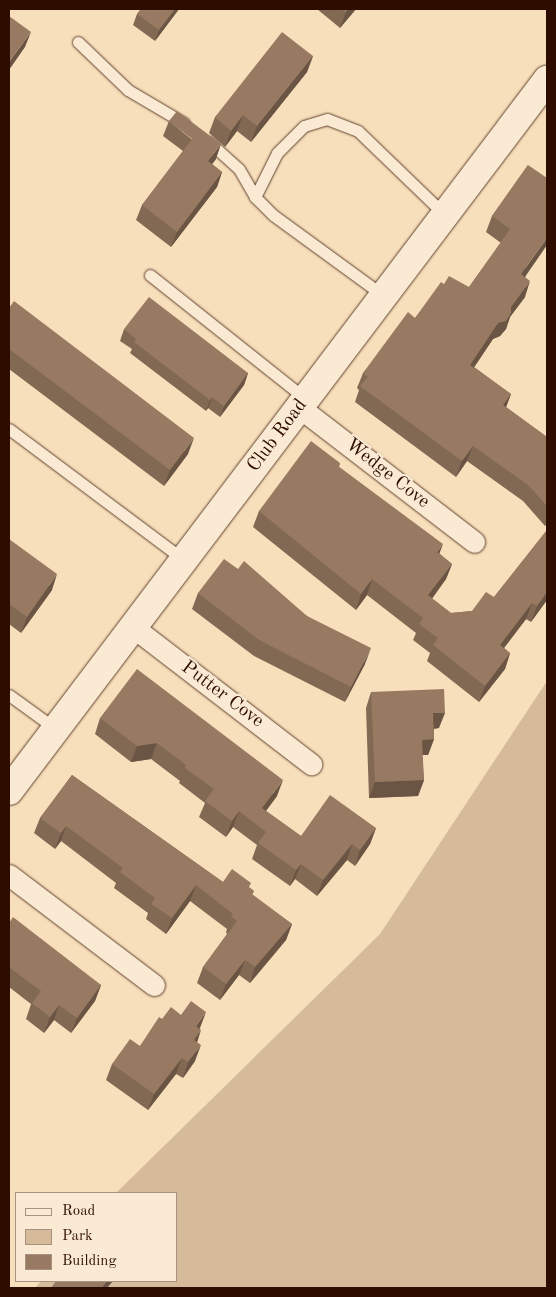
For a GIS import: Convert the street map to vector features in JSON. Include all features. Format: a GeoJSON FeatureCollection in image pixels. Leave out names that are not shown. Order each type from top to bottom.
{"type":"FeatureCollection","features":[{"type":"Feature","properties":{"kind":"street","name":"Club Road"},"geometry":{"type":"LineString","coordinates":[[9,791],[547,80]]}},
{"type":"Feature","properties":{"kind":"street","name":"Wedge Cove"},"geometry":{"type":"LineString","coordinates":[[303,403],[474,542]]}},
{"type":"Feature","properties":{"kind":"street","name":"Putter Cove"},"geometry":{"type":"LineString","coordinates":[[133,627],[311,764]]}},
{"type":"Feature","properties":{"kind":"street"},"geometry":{"type":"LineString","coordinates":[[9,875],[154,985]]}},
{"type":"Feature","properties":{"kind":"lane"},"geometry":{"type":"LineString","coordinates":[[78,42],[128,90],[195,131],[239,169],[255,197],[274,215],[384,296]]}},
{"type":"Feature","properties":{"kind":"lane"},"geometry":{"type":"LineString","coordinates":[[255,197],[277,154],[304,126],[327,119],[358,131],[445,215]]}},
{"type":"Feature","properties":{"kind":"lane"},"geometry":{"type":"LineString","coordinates":[[150,275],[303,403]]}},
{"type":"Feature","properties":{"kind":"lane"},"geometry":{"type":"LineString","coordinates":[[9,429],[184,560]]}},
{"type":"Feature","properties":{"kind":"lane"},"geometry":{"type":"LineString","coordinates":[[9,695],[56,729]]}},
{"type":"Feature","properties":{"kind":"green space"},"geometry":{"type":"Polygon","coordinates":[[[547,681],[547,1288],[35,1288],[40,1282],[178,1282],[178,1192],[117,1192],[380,934],[547,681]]]}},
{"type":"Feature","properties":{"kind":"building"},"geometry":{"type":"Polygon","coordinates":[[[141,9],[175,9],[159,30],[137,14],[141,9]]]}},
{"type":"Feature","properties":{"kind":"building"},"geometry":{"type":"Polygon","coordinates":[[[9,16],[31,32],[9,62],[9,16]]]}},
{"type":"Feature","properties":{"kind":"building"},"geometry":{"type":"Polygon","coordinates":[[[282,32],[313,56],[257,126],[243,115],[231,131],[215,117],[282,32]]]}},
{"type":"Feature","properties":{"kind":"building"},"geometry":{"type":"Polygon","coordinates":[[[177,111],[221,144],[208,161],[222,172],[177,232],[142,205],[192,139],[169,121],[177,111]]]}},
{"type":"Feature","properties":{"kind":"building"},"geometry":{"type":"Polygon","coordinates":[[[528,165],[547,178],[547,238],[521,274],[530,281],[511,307],[511,313],[506,321],[498,323],[470,365],[511,394],[503,405],[547,437],[547,506],[528,485],[473,446],[462,461],[360,386],[368,377],[363,373],[408,312],[415,318],[441,282],[444,284],[449,276],[469,287],[510,229],[492,216],[528,165]]]}},
{"type":"Feature","properties":{"kind":"building"},"geometry":{"type":"Polygon","coordinates":[[[149,297],[248,373],[224,406],[212,397],[210,400],[134,342],[136,339],[124,329],[149,297]]]}},
{"type":"Feature","properties":{"kind":"building"},"geometry":{"type":"Polygon","coordinates":[[[14,301],[194,438],[170,470],[9,349],[9,308],[14,301]]]}},
{"type":"Feature","properties":{"kind":"building"},"geometry":{"type":"Polygon","coordinates":[[[311,441],[340,463],[338,466],[443,544],[437,552],[452,564],[428,595],[451,613],[472,611],[486,592],[494,597],[547,530],[547,592],[537,606],[532,603],[500,645],[510,653],[485,686],[433,645],[438,638],[419,624],[423,618],[372,579],[361,594],[259,511],[311,441]]]}},
{"type":"Feature","properties":{"kind":"building"},"geometry":{"type":"Polygon","coordinates":[[[9,539],[57,574],[27,617],[9,604],[9,539]]]}},
{"type":"Feature","properties":{"kind":"building"},"geometry":{"type":"Polygon","coordinates":[[[224,559],[238,569],[244,561],[307,616],[371,648],[351,687],[259,640],[198,593],[224,559]]]}},
{"type":"Feature","properties":{"kind":"building"},"geometry":{"type":"Polygon","coordinates":[[[137,669],[283,780],[262,808],[301,836],[330,795],[376,828],[360,850],[352,844],[323,880],[301,864],[296,870],[258,843],[266,832],[239,811],[232,821],[205,801],[214,789],[185,768],[186,765],[157,743],[137,746],[100,718],[137,669]]]}},
{"type":"Feature","properties":{"kind":"building"},"geometry":{"type":"Polygon","coordinates":[[[444,689],[445,713],[433,713],[434,739],[422,740],[424,780],[375,782],[371,692],[444,689]]]}},
{"type":"Feature","properties":{"kind":"building"},"geometry":{"type":"Polygon","coordinates":[[[72,775],[223,882],[232,869],[251,883],[249,887],[254,891],[252,894],[292,924],[255,967],[245,960],[226,984],[203,967],[237,921],[231,916],[233,914],[196,885],[172,918],[151,904],[155,898],[120,872],[123,868],[66,826],[61,833],[40,818],[72,775]]]}},
{"type":"Feature","properties":{"kind":"building"},"geometry":{"type":"Polygon","coordinates":[[[13,917],[101,985],[77,1018],[59,1005],[50,1017],[32,1003],[41,991],[9,969],[9,923],[13,917]]]}},
{"type":"Feature","properties":{"kind":"building"},"geometry":{"type":"Polygon","coordinates":[[[191,1001],[206,1012],[196,1026],[201,1030],[194,1040],[201,1045],[188,1062],[182,1058],[154,1094],[112,1064],[130,1039],[140,1046],[159,1017],[162,1019],[171,1007],[181,1015],[191,1001]]]}},
{"type":"Feature","properties":{"kind":"building"},"geometry":{"type":"Polygon","coordinates":[[[55,1282],[106,1282],[101,1288],[51,1288],[55,1282]]]}}]}
